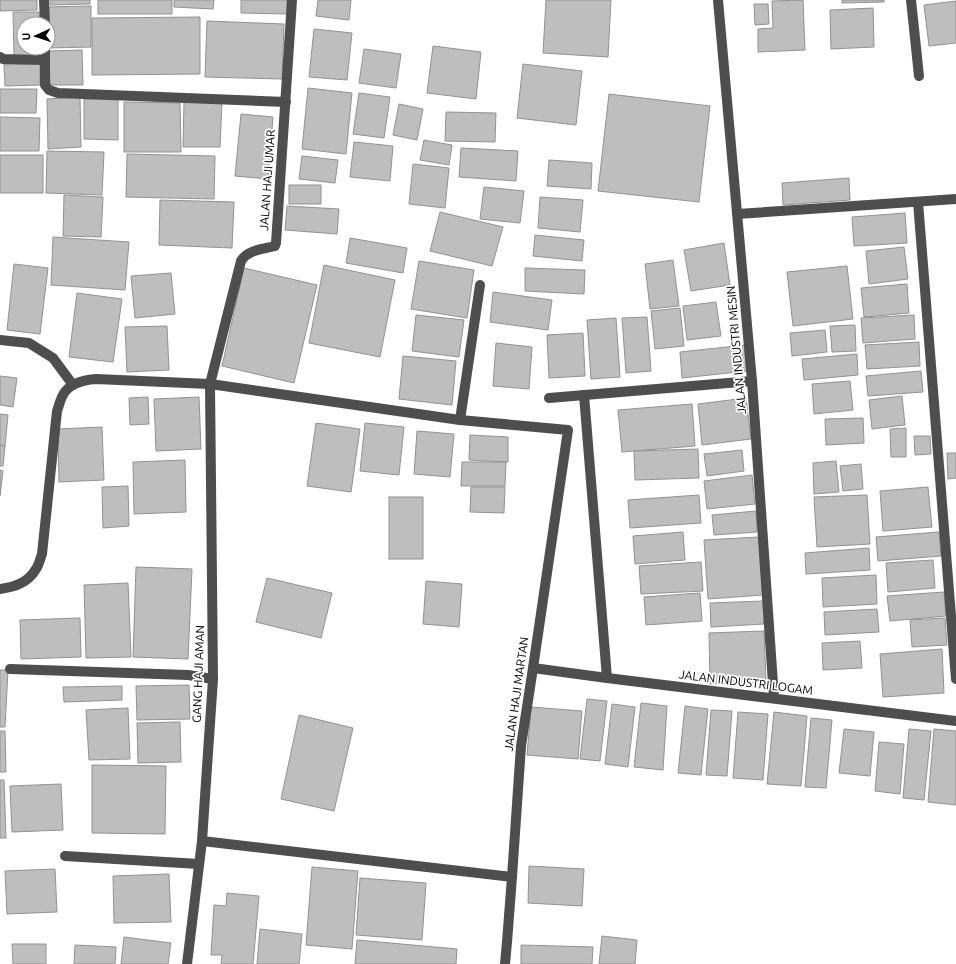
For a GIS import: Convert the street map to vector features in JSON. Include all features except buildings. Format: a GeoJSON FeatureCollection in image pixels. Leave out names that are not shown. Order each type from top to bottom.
{"type":"FeatureCollection","features":[{"type":"Feature","properties":{"kind":"street"},"geometry":{"type":"LineString","coordinates":[[44,0],[44,16]]}},
{"type":"Feature","properties":{"kind":"street","name":"JALAN HAJI UMAR"},"geometry":{"type":"LineString","coordinates":[[210,384],[244,256],[248,253],[274,246],[276,243],[292,0]]}},
{"type":"Feature","properties":{"kind":"street","name":"JALAN INDUSTRI MESIN"},"geometry":{"type":"LineString","coordinates":[[718,0],[752,381],[774,698]]}},
{"type":"Feature","properties":{"kind":"street"},"geometry":{"type":"LineString","coordinates":[[911,0],[919,76]]}},
{"type":"Feature","properties":{"kind":"street"},"geometry":{"type":"LineString","coordinates":[[45,56],[45,85],[49,90],[58,93],[286,102]]}},
{"type":"Feature","properties":{"kind":"street"},"geometry":{"type":"LineString","coordinates":[[0,57],[3,59],[45,60]]}},
{"type":"Feature","properties":{"kind":"street"},"geometry":{"type":"LineString","coordinates":[[737,214],[956,199]]}},
{"type":"Feature","properties":{"kind":"street"},"geometry":{"type":"LineString","coordinates":[[918,202],[956,679]]}},
{"type":"Feature","properties":{"kind":"street"},"geometry":{"type":"LineString","coordinates":[[0,589],[15,587],[29,579],[36,569],[42,554],[57,410],[63,394],[73,385],[83,380],[96,379],[210,384],[460,420],[480,285]]}},
{"type":"Feature","properties":{"kind":"street"},"geometry":{"type":"LineString","coordinates":[[0,340],[29,343],[53,358],[73,385]]}},
{"type":"Feature","properties":{"kind":"street"},"geometry":{"type":"LineString","coordinates":[[549,398],[752,381]]}},
{"type":"Feature","properties":{"kind":"street","name":"GANG HAJI AMAN"},"geometry":{"type":"LineString","coordinates":[[187,964],[202,841],[213,679],[210,384]]}},
{"type":"Feature","properties":{"kind":"street"},"geometry":{"type":"LineString","coordinates":[[584,395],[607,678]]}},
{"type":"Feature","properties":{"kind":"street","name":"JALAN HAJI MARTAN"},"geometry":{"type":"LineString","coordinates":[[460,420],[568,430],[521,746],[507,942],[504,964]]}},
{"type":"Feature","properties":{"kind":"street","name":"JALAN INDUSTRI LOGAM"},"geometry":{"type":"LineString","coordinates":[[533,668],[956,721]]}},
{"type":"Feature","properties":{"kind":"street"},"geometry":{"type":"LineString","coordinates":[[10,669],[188,675],[213,679]]}},
{"type":"Feature","properties":{"kind":"street"},"geometry":{"type":"LineString","coordinates":[[202,841],[512,877]]}},
{"type":"Feature","properties":{"kind":"street"},"geometry":{"type":"LineString","coordinates":[[65,856],[199,864]]}}]}
